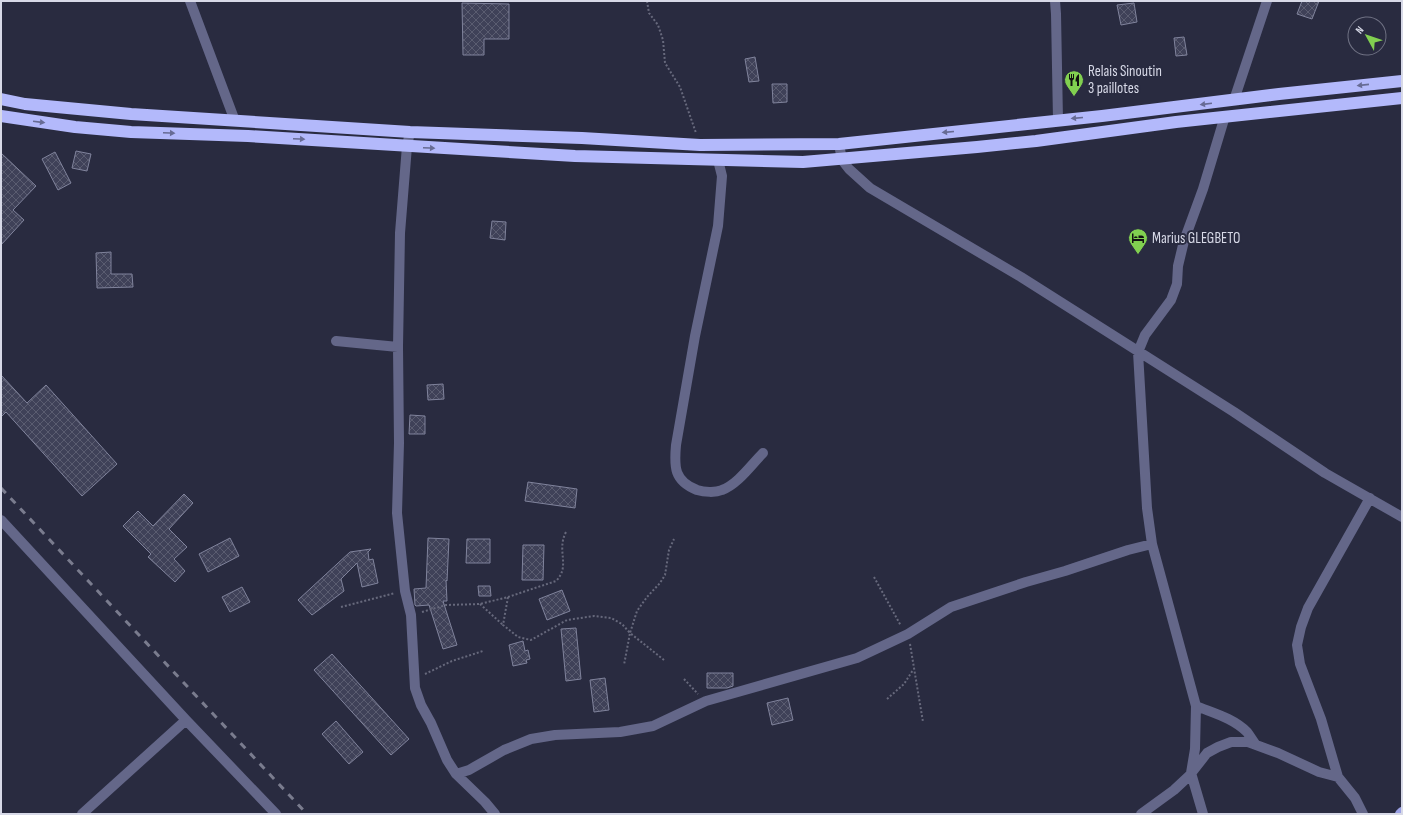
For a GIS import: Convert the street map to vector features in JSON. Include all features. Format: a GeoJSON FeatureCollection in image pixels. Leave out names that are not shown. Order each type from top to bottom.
{"type":"FeatureCollection","features":[{"type":"Feature","properties":{"kind":"highway"},"geometry":{"type":"LineString","coordinates":[[1,99],[25,104],[131,114],[410,132],[582,138],[700,145],[839,144],[1402,81]]}},
{"type":"Feature","properties":{"kind":"highway"},"geometry":{"type":"LineString","coordinates":[[1,116],[68,126],[131,132],[248,136],[575,156],[803,162],[944,151],[1036,141],[1225,116],[1402,98]]}},
{"type":"Feature","properties":{"kind":"highway"},"geometry":{"type":"LineString","coordinates":[[131,114],[131,132]]}},
{"type":"Feature","properties":{"kind":"street"},"geometry":{"type":"LineString","coordinates":[[190,1],[235,120]]}},
{"type":"Feature","properties":{"kind":"street"},"geometry":{"type":"LineString","coordinates":[[1055,1],[1058,120]]}},
{"type":"Feature","properties":{"kind":"street"},"geometry":{"type":"LineString","coordinates":[[1234,100],[1267,1]]}},
{"type":"Feature","properties":{"kind":"street"},"geometry":{"type":"LineString","coordinates":[[1203,814],[1191,773],[1195,749],[1196,706],[1152,544],[1148,517],[1138,352],[1145,335],[1171,300],[1176,284],[1178,266],[1184,241],[1203,190],[1225,116]]}},
{"type":"Feature","properties":{"kind":"street"},"geometry":{"type":"LineString","coordinates":[[410,132],[407,146],[400,232],[398,347],[399,443],[397,513],[406,591],[411,615],[415,688],[447,760],[456,774],[485,802],[495,814]]}},
{"type":"Feature","properties":{"kind":"street"},"geometry":{"type":"LineString","coordinates":[[839,144],[842,160],[849,169],[870,188],[1021,277],[1234,412],[1326,473],[1402,517]]}},
{"type":"Feature","properties":{"kind":"street"},"geometry":{"type":"LineString","coordinates":[[718,160],[722,176],[718,226],[695,336],[676,445],[676,471],[681,480],[688,486],[702,491],[720,491],[739,478],[763,453]]}},
{"type":"Feature","properties":{"kind":"street"},"geometry":{"type":"LineString","coordinates":[[336,341],[398,347]]}},
{"type":"Feature","properties":{"kind":"street"},"geometry":{"type":"LineString","coordinates":[[1363,814],[1355,798],[1338,777],[1321,719],[1300,664],[1297,645],[1301,627],[1308,608],[1370,498]]}},
{"type":"Feature","properties":{"kind":"street"},"geometry":{"type":"LineString","coordinates":[[1,520],[186,720],[276,814]]}},
{"type":"Feature","properties":{"kind":"street"},"geometry":{"type":"LineString","coordinates":[[456,774],[469,770],[504,750],[531,739],[555,735],[620,732],[653,726],[706,702],[857,658],[908,634],[951,606],[1026,582],[1065,572],[1128,550],[1152,544]]}},
{"type":"Feature","properties":{"kind":"street"},"geometry":{"type":"LineString","coordinates":[[1196,706],[1237,724],[1247,732],[1256,745]]}},
{"type":"Feature","properties":{"kind":"street"},"geometry":{"type":"LineString","coordinates":[[82,814],[186,720]]}},
{"type":"Feature","properties":{"kind":"street"},"geometry":{"type":"LineString","coordinates":[[1141,814],[1174,790],[1191,773],[1207,753],[1231,742],[1248,742],[1278,753],[1319,772],[1338,777]]}},
{"type":"Feature","properties":{"kind":"path"},"geometry":{"type":"LineString","coordinates":[[647,1],[649,13],[658,25],[663,40],[665,63],[680,87],[700,145]]}},
{"type":"Feature","properties":{"kind":"path"},"geometry":{"type":"LineString","coordinates":[[411,615],[446,605],[480,604],[508,597],[556,581],[561,576],[564,569],[561,550],[563,537],[566,532]]}},
{"type":"Feature","properties":{"kind":"path"},"geometry":{"type":"LineString","coordinates":[[624,664],[630,633],[637,611],[665,575],[669,550],[674,538]]}},
{"type":"Feature","properties":{"kind":"path"},"geometry":{"type":"LineString","coordinates":[[874,578],[901,627],[908,634],[923,722]]}},
{"type":"Feature","properties":{"kind":"path"},"geometry":{"type":"LineString","coordinates":[[341,606],[406,591]]}},
{"type":"Feature","properties":{"kind":"path"},"geometry":{"type":"LineString","coordinates":[[503,625],[508,597]]}},
{"type":"Feature","properties":{"kind":"path"},"geometry":{"type":"LineString","coordinates":[[480,604],[518,637],[531,640],[567,620],[594,616],[611,618],[622,624],[630,633],[664,660]]}},
{"type":"Feature","properties":{"kind":"path"},"geometry":{"type":"LineString","coordinates":[[414,677],[430,673],[452,661],[483,651]]}},
{"type":"Feature","properties":{"kind":"path"},"geometry":{"type":"LineString","coordinates":[[888,699],[904,684],[913,669]]}},
{"type":"Feature","properties":{"kind":"path"},"geometry":{"type":"LineString","coordinates":[[684,679],[706,702]]}},
{"type":"Feature","properties":{"kind":"building"},"geometry":{"type":"Polygon","coordinates":[[[1302,1],[1319,1],[1312,19],[1297,14],[1302,1]]]}},
{"type":"Feature","properties":{"kind":"building"},"geometry":{"type":"Polygon","coordinates":[[[462,3],[509,4],[509,39],[484,39],[484,55],[463,55],[462,3]]]}},
{"type":"Feature","properties":{"kind":"building"},"geometry":{"type":"Polygon","coordinates":[[[1134,3],[1137,22],[1121,25],[1117,5],[1134,3]]]}},
{"type":"Feature","properties":{"kind":"building"},"geometry":{"type":"Polygon","coordinates":[[[1184,37],[1187,55],[1176,56],[1174,38],[1184,37]]]}},
{"type":"Feature","properties":{"kind":"building"},"geometry":{"type":"Polygon","coordinates":[[[755,57],[759,81],[749,82],[745,59],[755,57]]]}},
{"type":"Feature","properties":{"kind":"building"},"geometry":{"type":"Polygon","coordinates":[[[772,84],[787,84],[787,102],[773,103],[772,84]]]}},
{"type":"Feature","properties":{"kind":"building"},"geometry":{"type":"Polygon","coordinates":[[[76,151],[91,154],[87,171],[72,168],[76,151]]]}},
{"type":"Feature","properties":{"kind":"building"},"geometry":{"type":"Polygon","coordinates":[[[55,152],[71,183],[58,190],[42,159],[55,152]]]}},
{"type":"Feature","properties":{"kind":"building"},"geometry":{"type":"Polygon","coordinates":[[[1,153],[36,186],[13,210],[24,220],[1,245],[1,153]]]}},
{"type":"Feature","properties":{"kind":"building"},"geometry":{"type":"Polygon","coordinates":[[[492,221],[506,222],[505,240],[490,238],[492,221]]]}},
{"type":"Feature","properties":{"kind":"building"},"geometry":{"type":"Polygon","coordinates":[[[111,252],[111,274],[132,274],[133,287],[97,288],[96,253],[111,252]]]}},
{"type":"Feature","properties":{"kind":"building"},"geometry":{"type":"Polygon","coordinates":[[[1,375],[27,403],[46,385],[117,464],[82,496],[6,412],[1,417],[1,375]]]}},
{"type":"Feature","properties":{"kind":"building"},"geometry":{"type":"Polygon","coordinates":[[[443,384],[444,399],[428,400],[427,385],[443,384]]]}},
{"type":"Feature","properties":{"kind":"building"},"geometry":{"type":"Polygon","coordinates":[[[410,415],[425,416],[425,434],[409,434],[410,415]]]}},
{"type":"Feature","properties":{"kind":"building"},"geometry":{"type":"Polygon","coordinates":[[[528,482],[577,489],[575,508],[525,501],[528,482]]]}},
{"type":"Feature","properties":{"kind":"building"},"geometry":{"type":"Polygon","coordinates":[[[184,494],[193,503],[169,529],[187,547],[174,559],[185,571],[175,582],[148,557],[151,554],[123,526],[138,511],[153,526],[184,494]]]}},
{"type":"Feature","properties":{"kind":"building"},"geometry":{"type":"Polygon","coordinates":[[[230,538],[239,556],[208,572],[199,554],[230,538]]]}},
{"type":"Feature","properties":{"kind":"building"},"geometry":{"type":"Polygon","coordinates":[[[428,538],[449,539],[447,581],[446,580],[447,601],[443,601],[457,645],[443,649],[429,605],[415,605],[414,589],[426,588],[428,538]]]}},
{"type":"Feature","properties":{"kind":"building"},"geometry":{"type":"Polygon","coordinates":[[[467,539],[490,539],[490,563],[466,563],[467,539]]]}},
{"type":"Feature","properties":{"kind":"building"},"geometry":{"type":"Polygon","coordinates":[[[523,545],[544,545],[543,580],[522,580],[523,545]]]}},
{"type":"Feature","properties":{"kind":"building"},"geometry":{"type":"Polygon","coordinates":[[[371,549],[368,552],[369,560],[373,559],[378,583],[362,587],[357,563],[341,579],[344,591],[312,615],[298,600],[350,552],[371,549]]]}},
{"type":"Feature","properties":{"kind":"building"},"geometry":{"type":"Polygon","coordinates":[[[478,586],[490,586],[491,596],[479,596],[478,586]]]}},
{"type":"Feature","properties":{"kind":"building"},"geometry":{"type":"Polygon","coordinates":[[[242,587],[250,602],[230,612],[222,597],[242,587]]]}},
{"type":"Feature","properties":{"kind":"building"},"geometry":{"type":"Polygon","coordinates":[[[562,590],[570,611],[547,620],[539,599],[562,590]]]}},
{"type":"Feature","properties":{"kind":"building"},"geometry":{"type":"Polygon","coordinates":[[[576,628],[581,679],[566,681],[561,629],[576,628]]]}},
{"type":"Feature","properties":{"kind":"building"},"geometry":{"type":"Polygon","coordinates":[[[523,641],[525,651],[528,650],[530,659],[526,660],[527,663],[513,666],[509,645],[523,641]]]}},
{"type":"Feature","properties":{"kind":"building"},"geometry":{"type":"Polygon","coordinates":[[[332,654],[409,739],[391,755],[314,670],[332,654]]]}},
{"type":"Feature","properties":{"kind":"building"},"geometry":{"type":"Polygon","coordinates":[[[707,673],[733,673],[733,686],[727,688],[707,688],[707,673]]]}},
{"type":"Feature","properties":{"kind":"building"},"geometry":{"type":"Polygon","coordinates":[[[605,678],[609,710],[594,712],[590,680],[605,678]]]}},
{"type":"Feature","properties":{"kind":"building"},"geometry":{"type":"Polygon","coordinates":[[[788,698],[793,720],[772,725],[767,703],[788,698]]]}},
{"type":"Feature","properties":{"kind":"building"},"geometry":{"type":"Polygon","coordinates":[[[336,721],[363,752],[349,764],[322,734],[336,721]]]}},
{"type":"Feature","properties":{"kind":"railway"},"geometry":{"type":"LineString","coordinates":[[1,488],[307,814]]}},
{"type":"Feature","properties":{"kind":"place","name":"Relais Sinoutin 3 paillotes"},"geometry":{"type":"Point","coordinates":[1074,97]}},
{"type":"Feature","properties":{"kind":"place","name":"Marius GLEGBETO"},"geometry":{"type":"Point","coordinates":[1138,255]}}]}
